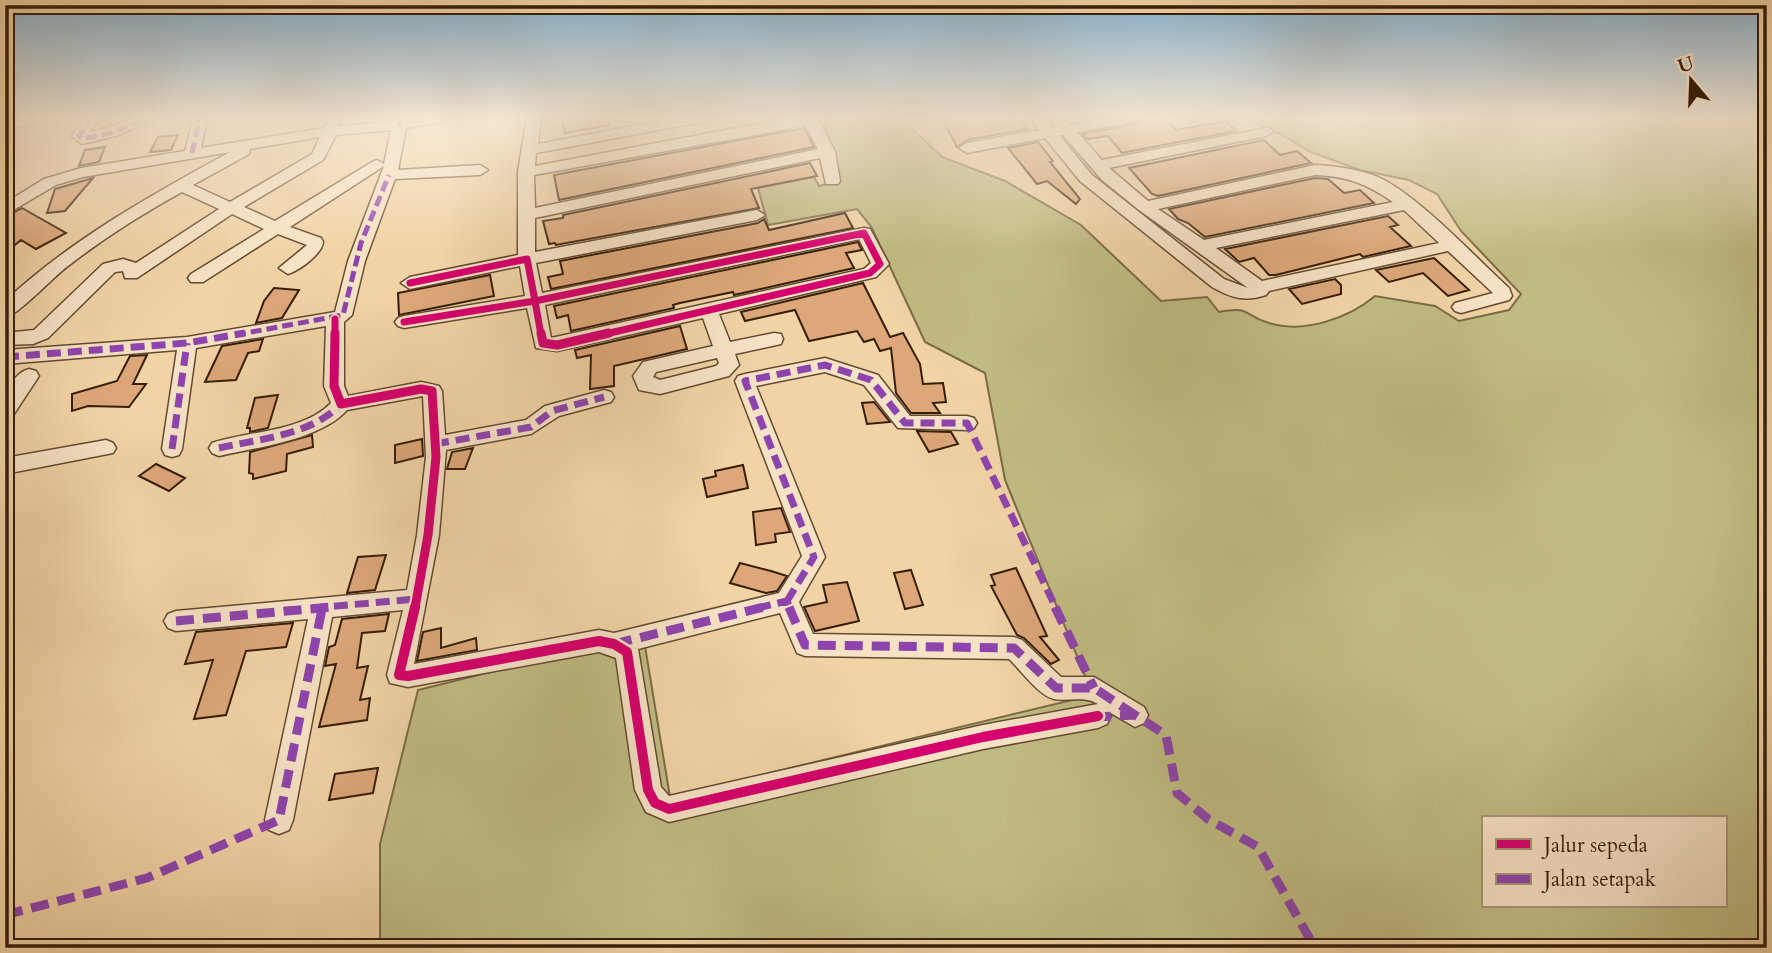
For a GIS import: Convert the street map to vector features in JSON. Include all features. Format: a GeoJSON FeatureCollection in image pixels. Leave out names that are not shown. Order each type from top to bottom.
{"type":"FeatureCollection","features":[{"type":"Feature","properties":{"kind":"street"},"geometry":{"type":"LineString","coordinates":[[5,210],[38,188],[71,175],[145,161]]}},
{"type":"Feature","properties":{"kind":"street"},"geometry":{"type":"LineString","coordinates":[[5,312],[45,274],[72,254],[180,185],[224,161]]}},
{"type":"Feature","properties":{"kind":"street"},"geometry":{"type":"LineString","coordinates":[[5,338],[33,338],[41,334],[109,268],[124,265],[135,272],[231,208],[310,161]]}},
{"type":"Feature","properties":{"kind":"street"},"geometry":{"type":"LineString","coordinates":[[5,357],[187,343],[335,319],[343,314],[350,280],[386,161]]}},
{"type":"Feature","properties":{"kind":"street"},"geometry":{"type":"LineString","coordinates":[[404,322],[534,301],[864,233],[880,264],[870,272],[548,345],[543,342],[534,301],[527,259],[525,215],[527,161]]}},
{"type":"Feature","properties":{"kind":"street"},"geometry":{"type":"LineString","coordinates":[[526,172],[581,161]]}},
{"type":"Feature","properties":{"kind":"street"},"geometry":{"type":"LineString","coordinates":[[525,215],[782,161]]}},
{"type":"Feature","properties":{"kind":"street"},"geometry":{"type":"LineString","coordinates":[[829,161],[832,181]]}},
{"type":"Feature","properties":{"kind":"street"},"geometry":{"type":"LineString","coordinates":[[1079,161],[1094,185],[1218,282],[1231,291],[1245,295],[1260,291],[1259,287]]}},
{"type":"Feature","properties":{"kind":"street"},"geometry":{"type":"LineString","coordinates":[[1092,161],[1145,207],[1259,287],[1452,245]]}},
{"type":"Feature","properties":{"kind":"street"},"geometry":{"type":"LineString","coordinates":[[1097,166],[1120,161]]}},
{"type":"Feature","properties":{"kind":"street"},"geometry":{"type":"LineString","coordinates":[[197,278],[276,228],[383,170],[480,170]]}},
{"type":"Feature","properties":{"kind":"street"},"geometry":{"type":"LineString","coordinates":[[1145,207],[1329,170],[1373,181],[1406,204],[1503,292],[1503,296],[1494,300],[1461,307]]}},
{"type":"Feature","properties":{"kind":"street"},"geometry":{"type":"LineString","coordinates":[[180,185],[276,228],[315,242],[315,247],[288,268]]}},
{"type":"Feature","properties":{"kind":"street"},"geometry":{"type":"LineString","coordinates":[[5,192],[38,188]]}},
{"type":"Feature","properties":{"kind":"street"},"geometry":{"type":"LineString","coordinates":[[1202,246],[1406,204]]}},
{"type":"Feature","properties":{"kind":"street"},"geometry":{"type":"LineString","coordinates":[[411,284],[757,215]]}},
{"type":"Feature","properties":{"kind":"street"},"geometry":{"type":"LineString","coordinates":[[709,310],[724,351],[774,339]]}},
{"type":"Feature","properties":{"kind":"street"},"geometry":{"type":"LineString","coordinates":[[335,319],[334,386],[341,404]]}},
{"type":"Feature","properties":{"kind":"street"},"geometry":{"type":"LineString","coordinates":[[172,449],[187,343]]}},
{"type":"Feature","properties":{"kind":"street"},"geometry":{"type":"LineString","coordinates":[[614,644],[787,601],[814,557],[745,381],[825,365],[870,380],[905,423],[967,423]]}},
{"type":"Feature","properties":{"kind":"street"},"geometry":{"type":"LineString","coordinates":[[5,412],[29,376]]}},
{"type":"Feature","properties":{"kind":"street"},"geometry":{"type":"LineString","coordinates":[[219,448],[314,423],[335,412],[341,404],[428,388],[432,391],[435,444],[428,535],[417,599],[399,675],[408,676],[599,641],[614,644],[627,652],[648,790],[655,803],[668,809],[983,737],[1098,716]]}},
{"type":"Feature","properties":{"kind":"street"},"geometry":{"type":"LineString","coordinates":[[435,444],[531,427],[552,411],[604,397]]}},
{"type":"Feature","properties":{"kind":"street"},"geometry":{"type":"LineString","coordinates":[[5,467],[106,448]]}},
{"type":"Feature","properties":{"kind":"street"},"geometry":{"type":"LineString","coordinates":[[176,621],[417,599]]}},
{"type":"Feature","properties":{"kind":"street"},"geometry":{"type":"LineString","coordinates":[[787,601],[805,645],[1014,648],[1056,688],[1094,688],[1135,715]]}},
{"type":"Feature","properties":{"kind":"street"},"geometry":{"type":"LineString","coordinates":[[279,820],[322,609]]}},
{"type":"Feature","properties":{"kind":"shaded area"},"geometry":{"type":"Polygon","coordinates":[[[833,161],[954,161],[1005,181],[1081,225],[1161,301],[1207,297],[1219,312],[1237,310],[1269,323],[1297,327],[1339,317],[1375,296],[1435,306],[1459,321],[1509,310],[1521,294],[1461,231],[1437,194],[1409,180],[1360,170],[1337,161],[1767,161],[1767,948],[380,948],[380,844],[418,690],[643,634],[670,797],[1093,695],[1005,480],[985,373],[925,342],[872,228],[857,209],[768,225],[758,188],[814,177],[819,186],[838,181],[833,161]]]}},
{"type":"Feature","properties":{"kind":"building"},"geometry":{"type":"Polygon","coordinates":[[[81,161],[99,161],[99,162],[79,166],[81,161]]]}},
{"type":"Feature","properties":{"kind":"building"},"geometry":{"type":"Polygon","coordinates":[[[626,161],[744,161],[559,200],[554,175],[626,161]]]}},
{"type":"Feature","properties":{"kind":"building"},"geometry":{"type":"Polygon","coordinates":[[[1019,161],[1052,161],[1080,199],[1076,204],[1047,181],[1037,184],[1019,161]]]}},
{"type":"Feature","properties":{"kind":"building"},"geometry":{"type":"Polygon","coordinates":[[[1160,161],[1311,163],[1158,196],[1152,194],[1129,168],[1160,161]]]}},
{"type":"Feature","properties":{"kind":"building"},"geometry":{"type":"Polygon","coordinates":[[[810,163],[817,176],[751,189],[759,208],[556,245],[549,244],[543,221],[810,163]]]}},
{"type":"Feature","properties":{"kind":"building"},"geometry":{"type":"Polygon","coordinates":[[[93,178],[65,211],[47,213],[55,189],[93,178]]]}},
{"type":"Feature","properties":{"kind":"building"},"geometry":{"type":"Polygon","coordinates":[[[1315,178],[1328,179],[1344,193],[1360,190],[1374,203],[1205,237],[1188,223],[1178,219],[1169,209],[1315,178]]]}},
{"type":"Feature","properties":{"kind":"building"},"geometry":{"type":"Polygon","coordinates":[[[22,208],[66,233],[36,249],[21,240],[5,253],[5,217],[22,208]]]}},
{"type":"Feature","properties":{"kind":"building"},"geometry":{"type":"Polygon","coordinates":[[[845,213],[853,228],[551,289],[548,277],[563,274],[560,261],[758,223],[764,219],[769,230],[845,213]]]}},
{"type":"Feature","properties":{"kind":"building"},"geometry":{"type":"Polygon","coordinates":[[[1388,216],[1398,225],[1390,227],[1411,246],[1363,257],[1360,254],[1276,275],[1269,275],[1254,258],[1239,262],[1225,249],[1388,216]]]}},
{"type":"Feature","properties":{"kind":"building"},"geometry":{"type":"Polygon","coordinates":[[[858,242],[862,250],[846,253],[854,268],[734,295],[733,292],[680,303],[673,305],[674,308],[571,331],[568,315],[557,318],[554,306],[858,242]]]}},
{"type":"Feature","properties":{"kind":"building"},"geometry":{"type":"Polygon","coordinates":[[[1434,258],[1469,290],[1448,296],[1423,273],[1389,282],[1376,270],[1434,258]]]}},
{"type":"Feature","properties":{"kind":"building"},"geometry":{"type":"Polygon","coordinates":[[[490,275],[494,296],[399,315],[398,293],[490,275]]]}},
{"type":"Feature","properties":{"kind":"building"},"geometry":{"type":"Polygon","coordinates":[[[1335,279],[1341,285],[1341,294],[1302,304],[1289,289],[1335,279]]]}},
{"type":"Feature","properties":{"kind":"building"},"geometry":{"type":"Polygon","coordinates":[[[863,283],[890,337],[903,333],[920,364],[923,384],[943,383],[946,402],[933,403],[940,413],[911,413],[896,393],[891,348],[880,351],[874,339],[864,342],[857,331],[809,341],[795,310],[745,321],[741,312],[863,283]]]}},
{"type":"Feature","properties":{"kind":"building"},"geometry":{"type":"Polygon","coordinates":[[[274,288],[299,290],[282,318],[256,323],[264,301],[274,288]]]}},
{"type":"Feature","properties":{"kind":"building"},"geometry":{"type":"Polygon","coordinates":[[[680,326],[687,349],[614,366],[614,386],[590,389],[591,355],[577,358],[575,350],[680,326]]]}},
{"type":"Feature","properties":{"kind":"building"},"geometry":{"type":"Polygon","coordinates":[[[263,339],[259,351],[248,353],[236,380],[205,382],[222,346],[263,339]]]}},
{"type":"Feature","properties":{"kind":"building"},"geometry":{"type":"Polygon","coordinates":[[[147,355],[133,384],[146,384],[129,407],[88,406],[72,411],[72,394],[117,381],[130,356],[147,355]]]}},
{"type":"Feature","properties":{"kind":"building"},"geometry":{"type":"Polygon","coordinates":[[[278,395],[268,428],[250,432],[250,428],[247,428],[255,398],[278,395]]]}},
{"type":"Feature","properties":{"kind":"building"},"geometry":{"type":"Polygon","coordinates":[[[874,402],[890,422],[867,424],[862,403],[874,402]]]}},
{"type":"Feature","properties":{"kind":"building"},"geometry":{"type":"Polygon","coordinates":[[[917,431],[951,432],[958,444],[929,452],[917,431]]]}},
{"type":"Feature","properties":{"kind":"building"},"geometry":{"type":"Polygon","coordinates":[[[312,435],[313,447],[287,454],[286,471],[253,479],[253,474],[249,473],[250,452],[312,435]]]}},
{"type":"Feature","properties":{"kind":"building"},"geometry":{"type":"Polygon","coordinates":[[[422,439],[423,456],[395,463],[395,445],[422,439]]]}},
{"type":"Feature","properties":{"kind":"building"},"geometry":{"type":"Polygon","coordinates":[[[473,448],[465,469],[447,469],[452,452],[473,448]]]}},
{"type":"Feature","properties":{"kind":"building"},"geometry":{"type":"Polygon","coordinates":[[[156,464],[185,478],[169,491],[139,476],[156,464]]]}},
{"type":"Feature","properties":{"kind":"building"},"geometry":{"type":"Polygon","coordinates":[[[743,465],[748,488],[707,497],[703,479],[716,476],[715,471],[743,465]]]}},
{"type":"Feature","properties":{"kind":"building"},"geometry":{"type":"Polygon","coordinates":[[[781,508],[790,532],[775,534],[776,542],[756,545],[753,512],[781,508]]]}},
{"type":"Feature","properties":{"kind":"building"},"geometry":{"type":"Polygon","coordinates":[[[386,555],[375,590],[347,593],[358,557],[386,555]]]}},
{"type":"Feature","properties":{"kind":"building"},"geometry":{"type":"Polygon","coordinates":[[[740,563],[787,576],[777,591],[766,593],[730,583],[740,563]]]}},
{"type":"Feature","properties":{"kind":"building"},"geometry":{"type":"Polygon","coordinates":[[[1016,568],[1047,636],[1040,637],[1059,660],[1051,664],[1024,638],[1017,635],[991,586],[995,585],[991,575],[1016,568]]]}},
{"type":"Feature","properties":{"kind":"building"},"geometry":{"type":"Polygon","coordinates":[[[911,570],[923,605],[905,609],[894,573],[911,570]]]}},
{"type":"Feature","properties":{"kind":"building"},"geometry":{"type":"Polygon","coordinates":[[[847,582],[859,621],[815,631],[804,607],[827,602],[823,585],[847,582]]]}},
{"type":"Feature","properties":{"kind":"building"},"geometry":{"type":"Polygon","coordinates":[[[389,614],[385,631],[362,633],[357,668],[368,666],[360,700],[370,698],[367,720],[319,727],[336,664],[325,666],[329,647],[335,645],[342,619],[389,614]]]}},
{"type":"Feature","properties":{"kind":"building"},"geometry":{"type":"Polygon","coordinates":[[[293,623],[286,647],[246,651],[226,715],[194,719],[213,660],[185,664],[196,632],[293,623]]]}},
{"type":"Feature","properties":{"kind":"building"},"geometry":{"type":"Polygon","coordinates":[[[441,628],[441,648],[476,638],[477,650],[417,661],[423,632],[441,628]]]}},
{"type":"Feature","properties":{"kind":"building"},"geometry":{"type":"Polygon","coordinates":[[[378,768],[373,793],[329,800],[335,774],[378,768]]]}},
{"type":"Feature","properties":{"kind":"marked path"},"geometry":{"type":"LineString","coordinates":[[5,357],[187,343],[340,317],[343,315],[355,261],[367,226],[389,175]]}},
{"type":"Feature","properties":{"kind":"marked path"},"geometry":{"type":"LineString","coordinates":[[172,449],[187,343]]}},
{"type":"Feature","properties":{"kind":"marked path"},"geometry":{"type":"LineString","coordinates":[[787,601],[814,557],[745,381],[825,365],[871,380],[905,423],[967,423],[1094,688]]}},
{"type":"Feature","properties":{"kind":"marked path"},"geometry":{"type":"LineString","coordinates":[[435,444],[531,427],[552,411],[604,397]]}},
{"type":"Feature","properties":{"kind":"marked path"},"geometry":{"type":"LineString","coordinates":[[219,448],[304,427],[333,413],[341,404]]}},
{"type":"Feature","properties":{"kind":"marked path"},"geometry":{"type":"LineString","coordinates":[[176,621],[417,599]]}},
{"type":"Feature","properties":{"kind":"marked path"},"geometry":{"type":"LineString","coordinates":[[614,644],[787,601],[805,645],[1014,648],[1056,688],[1094,688],[1135,715]]}},
{"type":"Feature","properties":{"kind":"marked path"},"geometry":{"type":"LineString","coordinates":[[5,915],[147,878],[279,820],[322,609]]}},
{"type":"Feature","properties":{"kind":"marked path"},"geometry":{"type":"LineString","coordinates":[[1093,717],[1135,715],[1166,735],[1177,793],[1208,819],[1258,847],[1315,948]]}},
{"type":"Feature","properties":{"kind":"cycle path"},"geometry":{"type":"LineString","coordinates":[[404,322],[534,301],[864,233],[880,264],[870,273],[557,345],[543,343],[527,259],[410,283]]}},
{"type":"Feature","properties":{"kind":"cycle path"},"geometry":{"type":"LineString","coordinates":[[335,319],[334,386],[341,404],[421,389],[432,391],[436,457],[428,535],[417,599],[399,675],[408,676],[599,641],[614,644],[627,652],[648,790],[655,803],[669,809],[983,737],[1098,716]]}}]}
